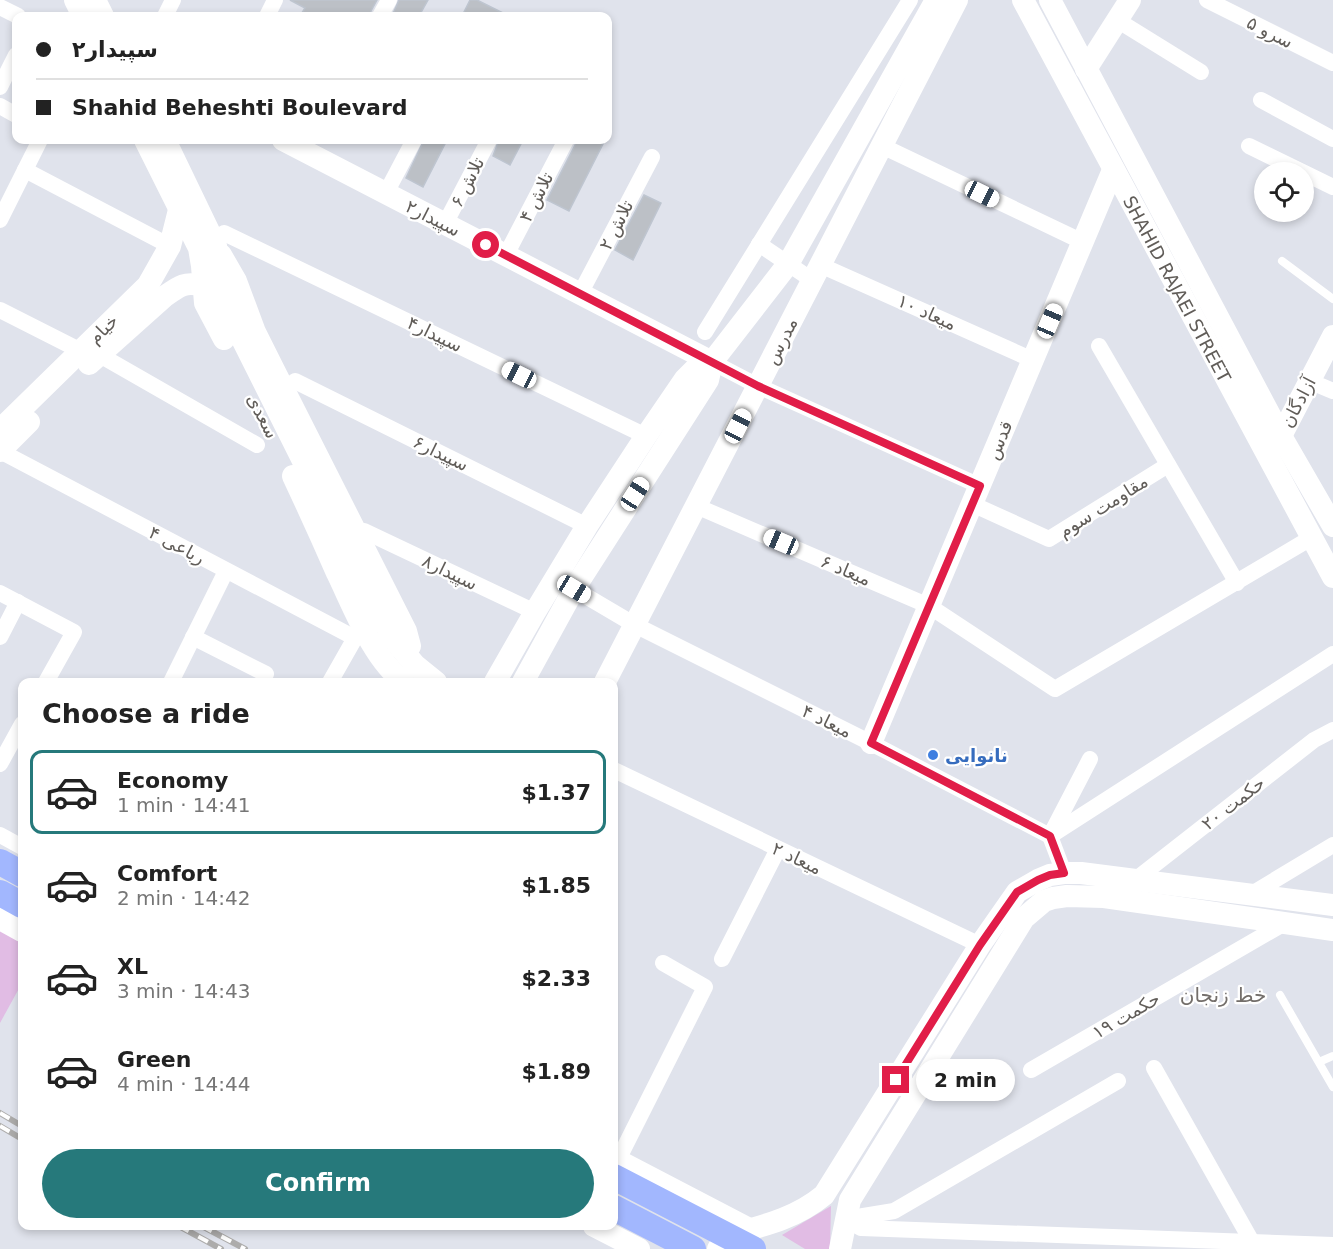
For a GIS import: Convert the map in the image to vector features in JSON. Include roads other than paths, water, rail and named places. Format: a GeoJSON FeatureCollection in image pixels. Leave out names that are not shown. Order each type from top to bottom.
{"type":"FeatureCollection","features":[{"type":"Feature","properties":{"kind":"main road"},"geometry":{"type":"LineString","coordinates":[[0,862],[18,872]]}},
{"type":"Feature","properties":{"kind":"main road"},"geometry":{"type":"LineString","coordinates":[[0,893],[18,903]]}},
{"type":"Feature","properties":{"kind":"main road"},"geometry":{"type":"LineString","coordinates":[[618,1166],[722,1242],[753,1239]]}},
{"type":"Feature","properties":{"kind":"main road"},"geometry":{"type":"LineString","coordinates":[[618,1210],[693,1249]]}},
{"type":"Feature","properties":{"kind":"street"},"geometry":{"type":"LineString","coordinates":[[705,332],[910,0]]}},
{"type":"Feature","properties":{"kind":"street","name":"مدرس"},"geometry":{"type":"LineString","coordinates":[[607,678],[882,146],[923,43],[936,0]]}},
{"type":"Feature","properties":{"kind":"street","name":"مدرس"},"geometry":{"type":"LineString","coordinates":[[712,362],[788,264],[923,43],[957,0]]}},
{"type":"Feature","properties":{"kind":"street","name":"SHAHID RAJAEI STREET"},"geometry":{"type":"LineString","coordinates":[[1023,0],[1113,170],[1271,440],[1333,526]]}},
{"type":"Feature","properties":{"kind":"street","name":"SHAHID RAJAEI STREET"},"geometry":{"type":"LineString","coordinates":[[1050,0],[1271,440],[1311,538],[1333,577]]}},
{"type":"Feature","properties":{"kind":"street"},"geometry":{"type":"LineString","coordinates":[[1086,69],[1130,0]]}},
{"type":"Feature","properties":{"kind":"street","name":"سرو ۵"},"geometry":{"type":"LineString","coordinates":[[1208,0],[1333,63]]}},
{"type":"Feature","properties":{"kind":"street"},"geometry":{"type":"LineString","coordinates":[[1117,20],[1201,72]]}},
{"type":"Feature","properties":{"kind":"street"},"geometry":{"type":"LineString","coordinates":[[893,27],[923,43]]}},
{"type":"Feature","properties":{"kind":"street"},"geometry":{"type":"LineString","coordinates":[[0,87],[12,63]]}},
{"type":"Feature","properties":{"kind":"street"},"geometry":{"type":"LineString","coordinates":[[1261,100],[1333,139]]}},
{"type":"Feature","properties":{"kind":"street"},"geometry":{"type":"LineString","coordinates":[[0,220],[38,144]]}},
{"type":"Feature","properties":{"kind":"street","name":"سعدی"},"geometry":{"type":"LineString","coordinates":[[147,144],[199,248],[205,303],[280,449],[356,612],[387,666],[395,675],[409,674],[225,305],[220,289],[220,239],[167,144]]}},
{"type":"Feature","properties":{"kind":"street"},"geometry":{"type":"LineString","coordinates":[[386,193],[412,144]]}},
{"type":"Feature","properties":{"kind":"street","name":"تلاش ۶"},"geometry":{"type":"LineString","coordinates":[[445,224],[487,144]]}},
{"type":"Feature","properties":{"kind":"street","name":"تلاش ۴"},"geometry":{"type":"LineString","coordinates":[[506,255],[564,144]]}},
{"type":"Feature","properties":{"kind":"street","name":"سپیدار۲"},"geometry":{"type":"LineString","coordinates":[[313,146],[386,193],[712,362]]}},
{"type":"Feature","properties":{"kind":"street"},"geometry":{"type":"LineString","coordinates":[[882,146],[1083,242]]}},
{"type":"Feature","properties":{"kind":"street"},"geometry":{"type":"LineString","coordinates":[[1249,146],[1333,187]]}},
{"type":"Feature","properties":{"kind":"street","name":"تلاش ۲"},"geometry":{"type":"LineString","coordinates":[[580,294],[652,157]]}},
{"type":"Feature","properties":{"kind":"street"},"geometry":{"type":"LineString","coordinates":[[25,170],[170,246]]}},
{"type":"Feature","properties":{"kind":"street","name":"قدس"},"geometry":{"type":"LineString","coordinates":[[871,743],[1113,170]]}},
{"type":"Feature","properties":{"kind":"street","name":"خیام"},"geometry":{"type":"LineString","coordinates":[[0,430],[89,353],[160,286],[180,210]]}},
{"type":"Feature","properties":{"kind":"street","name":"سپیدار۴"},"geometry":{"type":"LineString","coordinates":[[220,239],[646,436]]}},
{"type":"Feature","properties":{"kind":"street","name":"میعاد ۱۰"},"geometry":{"type":"LineString","coordinates":[[759,244],[788,264],[816,272],[1033,360]]}},
{"type":"Feature","properties":{"kind":"street"},"geometry":{"type":"LineString","coordinates":[[160,286],[184,284],[203,286]]}},
{"type":"Feature","properties":{"kind":"street"},"geometry":{"type":"LineString","coordinates":[[0,310],[89,353],[257,445]]}},
{"type":"Feature","properties":{"kind":"street","name":"آزادگان"},"geometry":{"type":"LineString","coordinates":[[1271,440],[1309,381],[1333,336]]}},
{"type":"Feature","properties":{"kind":"street"},"geometry":{"type":"LineString","coordinates":[[1099,346],[1237,583],[1311,538]]}},
{"type":"Feature","properties":{"kind":"street","name":"خیام"},"geometry":{"type":"LineString","coordinates":[[0,451],[89,353]]}},
{"type":"Feature","properties":{"kind":"street"},"geometry":{"type":"LineString","coordinates":[[525,678],[574,589],[708,380],[712,362]]}},
{"type":"Feature","properties":{"kind":"street"},"geometry":{"type":"LineString","coordinates":[[497,678],[587,526],[685,379],[696,368],[712,362],[976,495]]}},
{"type":"Feature","properties":{"kind":"street","name":"سپیدار۶"},"geometry":{"type":"LineString","coordinates":[[295,381],[587,526]]}},
{"type":"Feature","properties":{"kind":"street"},"geometry":{"type":"LineString","coordinates":[[1309,381],[1333,391]]}},
{"type":"Feature","properties":{"kind":"street","name":"رباعی ۴"},"geometry":{"type":"LineString","coordinates":[[0,451],[355,638],[332,678]]}},
{"type":"Feature","properties":{"kind":"street","name":"مقاومت سوم"},"geometry":{"type":"LineString","coordinates":[[976,495],[1050,539],[1168,465]]}},
{"type":"Feature","properties":{"kind":"street","name":"میعاد ۶"},"geometry":{"type":"LineString","coordinates":[[696,506],[929,606],[1054,689],[1237,583]]}},
{"type":"Feature","properties":{"kind":"street","name":"سپیدار۸"},"geometry":{"type":"LineString","coordinates":[[364,531],[535,612]]}},
{"type":"Feature","properties":{"kind":"street"},"geometry":{"type":"LineString","coordinates":[[173,678],[226,571]]}},
{"type":"Feature","properties":{"kind":"street","name":"میعاد ۴"},"geometry":{"type":"LineString","coordinates":[[574,589],[634,626],[871,743],[1050,836]]}},
{"type":"Feature","properties":{"kind":"street"},"geometry":{"type":"LineString","coordinates":[[0,593],[74,632],[48,678]]}},
{"type":"Feature","properties":{"kind":"street"},"geometry":{"type":"LineString","coordinates":[[0,637],[18,602]]}},
{"type":"Feature","properties":{"kind":"street"},"geometry":{"type":"LineString","coordinates":[[194,638],[266,674]]}},
{"type":"Feature","properties":{"kind":"street"},"geometry":{"type":"LineString","coordinates":[[1050,836],[1333,654]]}},
{"type":"Feature","properties":{"kind":"street","name":"حکمت ۲۰"},"geometry":{"type":"LineString","coordinates":[[1135,880],[1314,740],[1333,730]]}},
{"type":"Feature","properties":{"kind":"street"},"geometry":{"type":"LineString","coordinates":[[0,764],[18,731]]}},
{"type":"Feature","properties":{"kind":"street"},"geometry":{"type":"LineString","coordinates":[[1064,873],[1050,836],[1090,759]]}},
{"type":"Feature","properties":{"kind":"street","name":"میعاد ۲"},"geometry":{"type":"LineString","coordinates":[[618,773],[980,945]]}},
{"type":"Feature","properties":{"kind":"street"},"geometry":{"type":"LineString","coordinates":[[0,835],[18,845]]}},
{"type":"Feature","properties":{"kind":"street"},"geometry":{"type":"LineString","coordinates":[[1250,895],[1333,845]]}},
{"type":"Feature","properties":{"kind":"street"},"geometry":{"type":"LineString","coordinates":[[722,959],[778,849]]}},
{"type":"Feature","properties":{"kind":"street"},"geometry":{"type":"LineString","coordinates":[[618,1166],[753,1239],[780,1221],[812,1206],[824,1195],[980,945],[1017,892],[1050,875],[1081,873],[1333,907],[1331,934],[1283,924],[1104,897],[1067,896],[1044,901],[1024,918],[850,1200],[840,1249]]}},
{"type":"Feature","properties":{"kind":"street"},"geometry":{"type":"LineString","coordinates":[[0,919],[18,928]]}},
{"type":"Feature","properties":{"kind":"street","name":"حکمت ۱۹"},"geometry":{"type":"LineString","coordinates":[[1031,1070],[1283,924]]}},
{"type":"Feature","properties":{"kind":"street"},"geometry":{"type":"LineString","coordinates":[[618,1158],[705,987],[663,963]]}},
{"type":"Feature","properties":{"kind":"street"},"geometry":{"type":"LineString","coordinates":[[1154,1068],[1252,1242]]}},
{"type":"Feature","properties":{"kind":"street"},"geometry":{"type":"LineString","coordinates":[[824,1195],[825,1210],[830,1216],[838,1219],[894,1210],[1118,1081]]}},
{"type":"Feature","properties":{"kind":"street"},"geometry":{"type":"LineString","coordinates":[[845,1219],[861,1228],[1185,1244],[1252,1242],[1302,1246],[1333,1245]]}},
{"type":"Feature","properties":{"kind":"street"},"geometry":{"type":"LineString","coordinates":[[602,1230],[639,1249]]}},
{"type":"Feature","properties":{"kind":"lane"},"geometry":{"type":"LineString","coordinates":[[1282,261],[1333,299]]}},
{"type":"Feature","properties":{"kind":"lane"},"geometry":{"type":"LineString","coordinates":[[1280,995],[1333,1088]]}},
{"type":"Feature","properties":{"kind":"lane"},"geometry":{"type":"LineString","coordinates":[[1319,1062],[1333,1056]]}},
{"type":"Feature","properties":{"kind":"railway"},"geometry":{"type":"LineString","coordinates":[[0,1113],[18,1124]]}},
{"type":"Feature","properties":{"kind":"railway"},"geometry":{"type":"LineString","coordinates":[[0,1126],[18,1137]]}},
{"type":"Feature","properties":{"kind":"railway"},"geometry":{"type":"LineString","coordinates":[[186,1230],[221,1249]]}},
{"type":"Feature","properties":{"kind":"railway"},"geometry":{"type":"LineString","coordinates":[[209,1230],[245,1249]]}},
{"type":"Feature","properties":{"kind":"place","name":"نانوایی"},"geometry":{"type":"Point","coordinates":[933,755]}},
{"type":"Feature","properties":{"kind":"district","name":"خط زنجان"},"geometry":{"type":"Point","coordinates":[1223,995]}}]}
